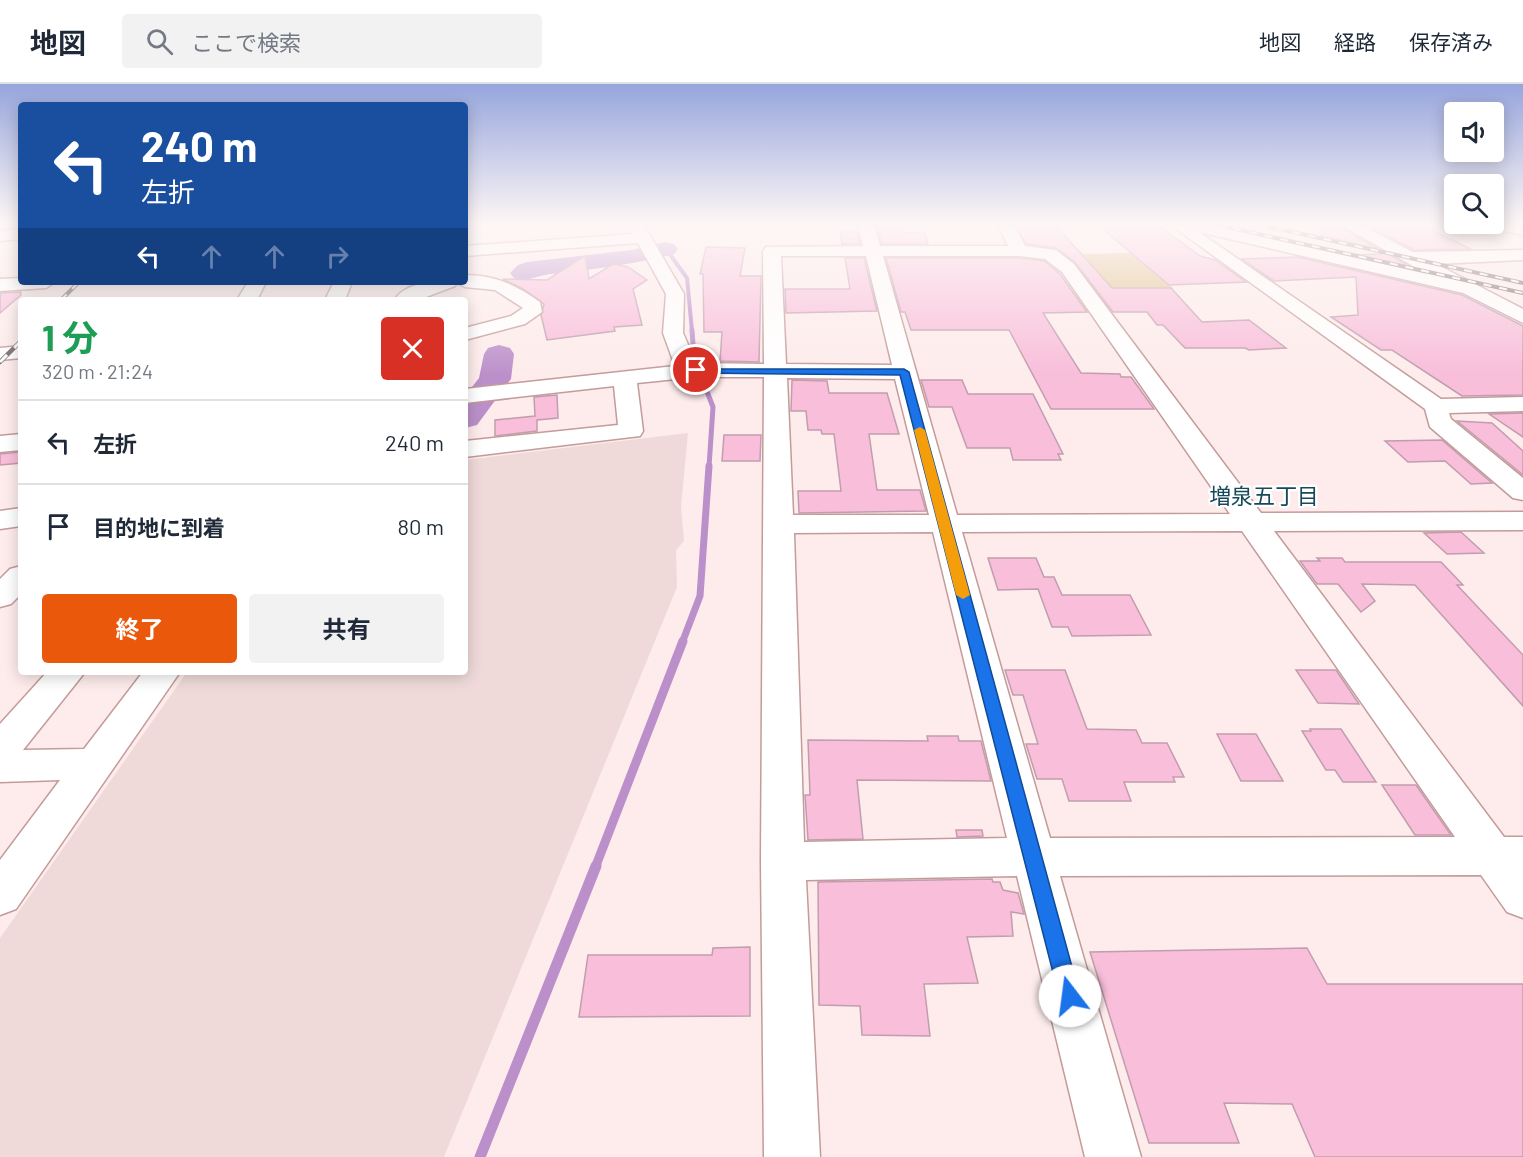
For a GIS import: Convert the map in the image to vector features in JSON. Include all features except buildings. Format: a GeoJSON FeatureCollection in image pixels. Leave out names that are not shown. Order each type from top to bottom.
{"type":"FeatureCollection","features":[{"type":"Feature","properties":{"kind":"street"},"geometry":{"type":"LineString","coordinates":[[665,275],[675,294],[673,333],[700,371]]}},
{"type":"Feature","properties":{"kind":"street"},"geometry":{"type":"LineString","coordinates":[[773,275],[779,524],[783,861],[792,1157]]}},
{"type":"Feature","properties":{"kind":"street"},"geometry":{"type":"LineString","coordinates":[[878,275],[1113,1157]]}},
{"type":"Feature","properties":{"kind":"street"},"geometry":{"type":"LineString","coordinates":[[1073,275],[1251,521],[1508,856],[1523,898]]}},
{"type":"Feature","properties":{"kind":"street"},"geometry":{"type":"LineString","coordinates":[[1250,275],[1436,406],[1523,404]]}},
{"type":"Feature","properties":{"kind":"street"},"geometry":{"type":"LineString","coordinates":[[1410,275],[1471,289]]}},
{"type":"Feature","properties":{"kind":"street"},"geometry":{"type":"LineString","coordinates":[[1445,275],[1523,318]]}},
{"type":"Feature","properties":{"kind":"street"},"geometry":{"type":"LineString","coordinates":[[468,281],[478,280],[508,286],[533,306],[532,312],[518,320],[468,333]]}},
{"type":"Feature","properties":{"kind":"street"},"geometry":{"type":"LineString","coordinates":[[0,285],[18,284]]}},
{"type":"Feature","properties":{"kind":"street"},"geometry":{"type":"LineString","coordinates":[[409,297],[421,290],[438,285]]}},
{"type":"Feature","properties":{"kind":"street"},"geometry":{"type":"LineString","coordinates":[[0,354],[18,352]]}},
{"type":"Feature","properties":{"kind":"street"},"geometry":{"type":"LineString","coordinates":[[474,395],[700,371],[904,372]]}},
{"type":"Feature","properties":{"kind":"street"},"geometry":{"type":"LineString","coordinates":[[468,449],[631,431],[625,379]]}},
{"type":"Feature","properties":{"kind":"street"},"geometry":{"type":"LineString","coordinates":[[1436,406],[1439,422],[1523,492]]}},
{"type":"Feature","properties":{"kind":"street"},"geometry":{"type":"LineString","coordinates":[[0,444],[18,442]]}},
{"type":"Feature","properties":{"kind":"street"},"geometry":{"type":"LineString","coordinates":[[0,520],[18,517]]}},
{"type":"Feature","properties":{"kind":"street"},"geometry":{"type":"LineString","coordinates":[[779,524],[943,521],[1523,520]]}},
{"type":"Feature","properties":{"kind":"street"},"geometry":{"type":"LineString","coordinates":[[0,563],[18,560]]}},
{"type":"Feature","properties":{"kind":"street"},"geometry":{"type":"LineString","coordinates":[[0,597],[18,579]]}},
{"type":"Feature","properties":{"kind":"street"},"geometry":{"type":"LineString","coordinates":[[0,750],[64,675]]}},
{"type":"Feature","properties":{"kind":"street"},"geometry":{"type":"LineString","coordinates":[[0,895],[160,675]]}},
{"type":"Feature","properties":{"kind":"street"},"geometry":{"type":"LineString","coordinates":[[0,766],[95,764]]}},
{"type":"Feature","properties":{"kind":"street"},"geometry":{"type":"LineString","coordinates":[[783,861],[1032,857],[1508,856]]}},
{"type":"Feature","properties":{"kind":"shaded area"},"geometry":{"type":"Polygon","coordinates":[[[1094,275],[1158,275],[1174,289],[1105,290],[1094,275]]]}},
{"type":"Feature","properties":{"kind":"shaded area"},"geometry":{"type":"Polygon","coordinates":[[[688,433],[681,507],[684,541],[676,550],[677,587],[444,1157],[0,1157],[0,938],[185,675],[468,675],[468,460],[688,433]]]}},
{"type":"Feature","properties":{"kind":"waterway"},"geometry":{"type":"LineString","coordinates":[[685,275],[692,331]]}},
{"type":"Feature","properties":{"kind":"waterway"},"geometry":{"type":"LineString","coordinates":[[692,330],[694,358],[713,407],[709,467]]}},
{"type":"Feature","properties":{"kind":"waterway"},"geometry":{"type":"LineString","coordinates":[[468,414],[495,379],[499,354]]}},
{"type":"Feature","properties":{"kind":"waterway"},"geometry":{"type":"LineString","coordinates":[[682,643],[700,596],[709,466]]}},
{"type":"Feature","properties":{"kind":"waterway"},"geometry":{"type":"LineString","coordinates":[[595,868],[683,641]]}},
{"type":"Feature","properties":{"kind":"waterway"},"geometry":{"type":"LineString","coordinates":[[480,1157],[596,866]]}},
{"type":"Feature","properties":{"kind":"railway"},"geometry":{"type":"LineString","coordinates":[[1443,275],[1523,293]]}},
{"type":"Feature","properties":{"kind":"railway"},"geometry":{"type":"LineString","coordinates":[[1487,275],[1523,283]]}},
{"type":"Feature","properties":{"kind":"railway"},"geometry":{"type":"LineString","coordinates":[[64,297],[76,285]]}},
{"type":"Feature","properties":{"kind":"railway"},"geometry":{"type":"LineString","coordinates":[[0,362],[18,344]]}},
{"type":"Feature","properties":{"kind":"slow traffic"},"geometry":{"type":"LineString","coordinates":[[920,430],[963,595]]}},
{"type":"Feature","properties":{"kind":"district","name":"増泉五丁目"},"geometry":{"type":"Point","coordinates":[1264,495]}},
{"type":"Feature","properties":{"kind":"route"},"geometry":{"type":"LineString","coordinates":[[696,370],[904,372],[1070,996]]}}]}
